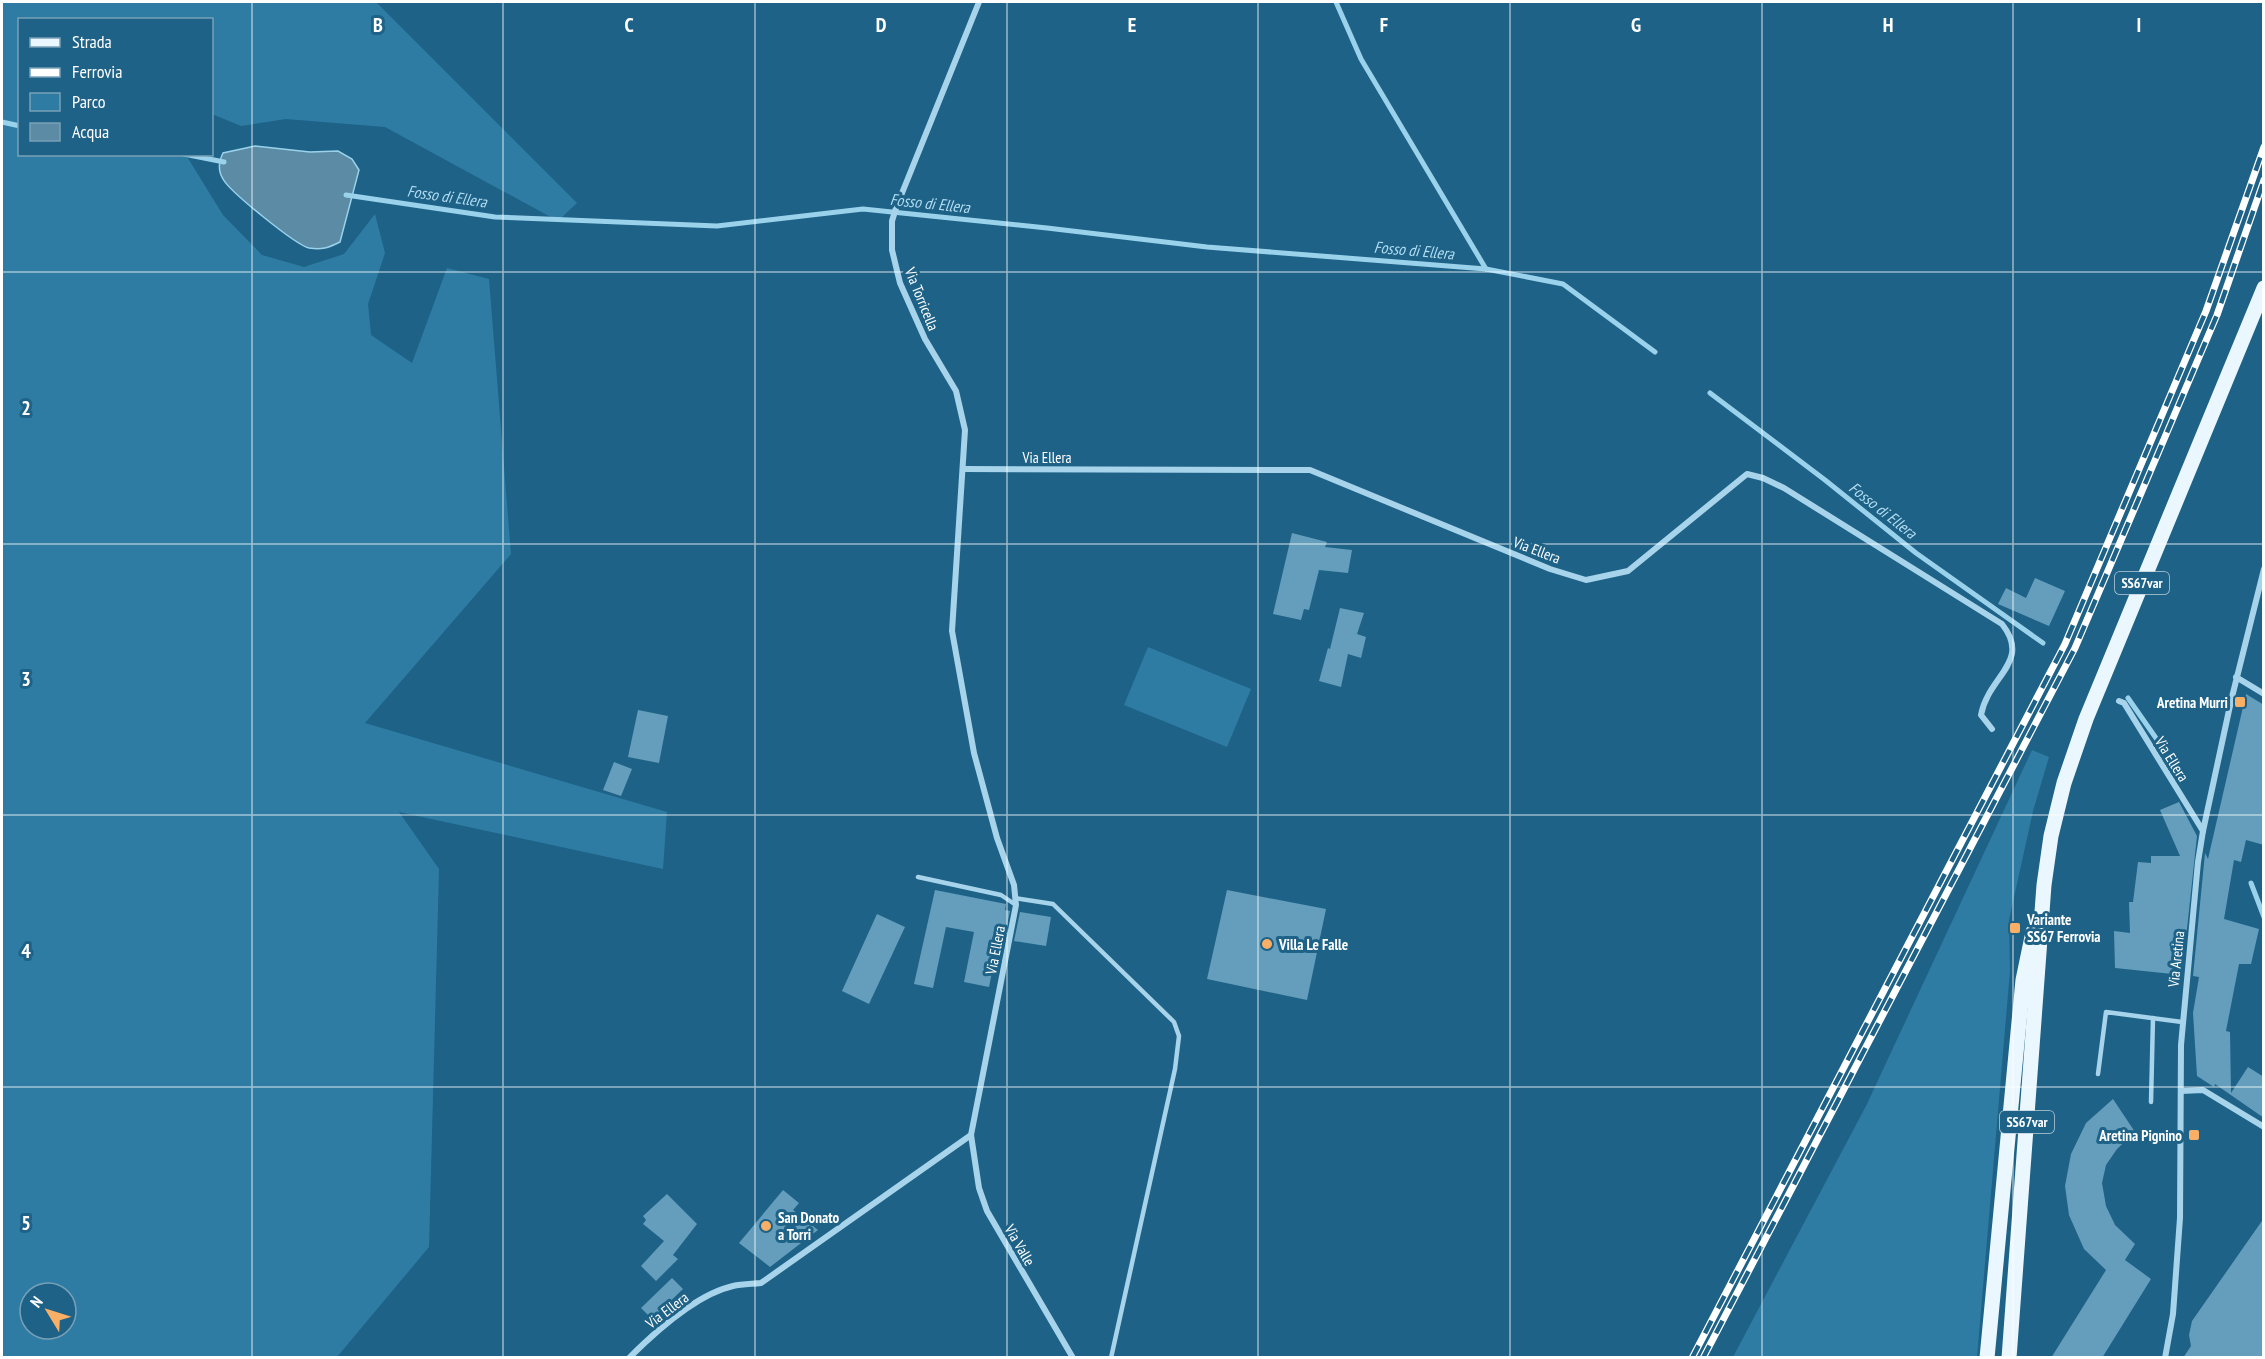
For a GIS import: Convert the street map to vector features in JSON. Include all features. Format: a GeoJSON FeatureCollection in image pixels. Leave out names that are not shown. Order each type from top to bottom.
{"type":"FeatureCollection","features":[{"type":"Feature","properties":{"kind":"main road","name":"SS67var"},"geometry":{"type":"LineString","coordinates":[[2008,1358],[2044,885],[2051,836],[2086,719],[2264,288]]}},
{"type":"Feature","properties":{"kind":"main road","name":"SS67var"},"geometry":{"type":"LineString","coordinates":[[1988,1358],[2023,980],[2044,885]]}},
{"type":"Feature","properties":{"kind":"street","name":"Via Torricella"},"geometry":{"type":"LineString","coordinates":[[964,469],[965,430],[956,391],[925,339],[900,283],[891,250],[892,221],[896,208],[979,2]]}},
{"type":"Feature","properties":{"kind":"street","name":"Via Ellera"},"geometry":{"type":"LineString","coordinates":[[629,1358],[644,1343],[696,1302],[731,1286],[761,1283],[972,1136],[1016,901],[1014,885],[997,838],[974,753],[952,631],[964,469],[1310,470],[1550,569],[1586,579],[1628,571],[1747,474],[1763,478],[1784,488],[2002,624],[2012,637],[2014,656],[1983,704],[1981,715],[1992,729]]}},
{"type":"Feature","properties":{"kind":"street","name":"Via Aretina"},"geometry":{"type":"LineString","coordinates":[[2165,1358],[2173,1314],[2180,1218],[2182,1022],[2203,831],[2236,677],[2264,569]]}},
{"type":"Feature","properties":{"kind":"street"},"geometry":{"type":"LineString","coordinates":[[2236,677],[2264,694]]}},
{"type":"Feature","properties":{"kind":"street","name":"Via Ellera"},"geometry":{"type":"LineString","coordinates":[[2119,701],[2124,704],[2203,831]]}},
{"type":"Feature","properties":{"kind":"street"},"geometry":{"type":"LineString","coordinates":[[2181,1091],[2203,1090],[2264,1127]]}},
{"type":"Feature","properties":{"kind":"street","name":"Via Valle"},"geometry":{"type":"LineString","coordinates":[[972,1136],[979,1188],[987,1211],[1073,1358]]}},
{"type":"Feature","properties":{"kind":"lane"},"geometry":{"type":"LineString","coordinates":[[918,877],[1001,895],[1016,901],[1053,904],[1174,1022],[1179,1036],[1175,1069],[1111,1358]]}},
{"type":"Feature","properties":{"kind":"lane"},"geometry":{"type":"LineString","coordinates":[[2098,1074],[2106,1012],[2182,1022]]}},
{"type":"Feature","properties":{"kind":"lane"},"geometry":{"type":"LineString","coordinates":[[2151,1102],[2153,1018]]}},
{"type":"Feature","properties":{"kind":"green space"},"geometry":{"type":"Polygon","coordinates":[[[2,2],[376,2],[577,203],[558,221],[385,127],[286,119],[241,126],[213,114],[213,18],[18,18],[18,156],[187,156],[223,215],[262,255],[304,267],[344,254],[375,214],[385,253],[368,304],[371,335],[412,363],[447,268],[489,279],[511,554],[365,723],[667,812],[663,869],[399,812],[439,869],[429,1247],[337,1357],[2,1357],[2,2]]]}},
{"type":"Feature","properties":{"kind":"green space"},"geometry":{"type":"Polygon","coordinates":[[[1148,647],[1251,689],[1227,747],[1124,705],[1148,647]]]}},
{"type":"Feature","properties":{"kind":"green space"},"geometry":{"type":"Polygon","coordinates":[[[2032,750],[2049,757],[2033,811],[2009,920],[2010,971],[1977,1357],[1733,1357],[1866,1106],[2032,750]]]}},
{"type":"Feature","properties":{"kind":"water"},"geometry":{"type":"Polygon","coordinates":[[[255,146],[310,152],[338,151],[352,159],[359,170],[340,242],[321,249],[302,245],[228,186],[221,176],[220,163],[223,153],[255,146]]]}},
{"type":"Feature","properties":{"kind":"building"},"geometry":{"type":"Polygon","coordinates":[[[1292,533],[1327,542],[1325,547],[1352,550],[1348,573],[1319,570],[1309,610],[1304,609],[1301,620],[1273,614],[1292,533]]]}},
{"type":"Feature","properties":{"kind":"building"},"geometry":{"type":"Polygon","coordinates":[[[2035,578],[2065,591],[2049,626],[1998,604],[2006,588],[2026,598],[2035,578]]]}},
{"type":"Feature","properties":{"kind":"building"},"geometry":{"type":"Polygon","coordinates":[[[1340,608],[1364,613],[1357,634],[1366,637],[1361,658],[1348,654],[1341,687],[1319,681],[1340,608]]]}},
{"type":"Feature","properties":{"kind":"building"},"geometry":{"type":"Polygon","coordinates":[[[2246,694],[2264,705],[2264,845],[2246,840],[2241,862],[2234,860],[2224,919],[2259,929],[2251,964],[2239,964],[2226,1031],[2230,1032],[2231,1093],[2248,1067],[2264,1077],[2264,1118],[2215,1084],[2214,1087],[2197,1076],[2193,1013],[2199,977],[2193,976],[2205,853],[2208,859],[2246,694]]]}},
{"type":"Feature","properties":{"kind":"building"},"geometry":{"type":"Polygon","coordinates":[[[638,710],[668,716],[659,763],[628,757],[638,710]]]}},
{"type":"Feature","properties":{"kind":"building"},"geometry":{"type":"Polygon","coordinates":[[[614,762],[632,769],[621,796],[603,790],[614,762]]]}},
{"type":"Feature","properties":{"kind":"building"},"geometry":{"type":"Polygon","coordinates":[[[2179,802],[2197,836],[2182,975],[2115,968],[2114,931],[2130,933],[2129,902],[2133,902],[2138,862],[2151,863],[2151,856],[2180,856],[2160,810],[2179,802]]]}},
{"type":"Feature","properties":{"kind":"building"},"geometry":{"type":"Polygon","coordinates":[[[935,890],[1006,904],[1005,910],[1010,911],[1004,939],[999,938],[989,987],[964,982],[974,932],[946,927],[933,988],[914,984],[935,890]]]}},
{"type":"Feature","properties":{"kind":"building","name":"Villa Le Falle"},"geometry":{"type":"Polygon","coordinates":[[[1227,890],[1326,909],[1307,1000],[1207,979],[1227,890]]]}},
{"type":"Feature","properties":{"kind":"building"},"geometry":{"type":"Polygon","coordinates":[[[1020,912],[1051,917],[1046,946],[1014,941],[1020,912]]]}},
{"type":"Feature","properties":{"kind":"building"},"geometry":{"type":"Polygon","coordinates":[[[877,914],[905,927],[869,1004],[842,991],[877,914]]]}},
{"type":"Feature","properties":{"kind":"building"},"geometry":{"type":"Polygon","coordinates":[[[2113,1099],[2135,1132],[2117,1149],[2106,1165],[2102,1183],[2106,1206],[2115,1225],[2135,1244],[2125,1260],[2151,1279],[2102,1358],[2051,1358],[2106,1270],[2084,1249],[2069,1215],[2065,1186],[2071,1154],[2086,1123],[2113,1099]]]}},
{"type":"Feature","properties":{"kind":"building"},"geometry":{"type":"Polygon","coordinates":[[[783,1190],[799,1203],[793,1210],[818,1230],[770,1267],[739,1243],[783,1190]]]}},
{"type":"Feature","properties":{"kind":"building"},"geometry":{"type":"Polygon","coordinates":[[[667,1194],[697,1224],[673,1255],[678,1259],[656,1281],[641,1266],[664,1241],[643,1224],[646,1220],[643,1216],[667,1194]]]}},
{"type":"Feature","properties":{"kind":"building"},"geometry":{"type":"Polygon","coordinates":[[[2264,1218],[2264,1358],[2183,1358],[2191,1346],[2189,1335],[2192,1321],[2264,1218]]]}},
{"type":"Feature","properties":{"kind":"building"},"geometry":{"type":"Polygon","coordinates":[[[672,1278],[683,1289],[652,1319],[641,1308],[672,1278]]]}},
{"type":"Feature","properties":{"kind":"waterway"},"geometry":{"type":"LineString","coordinates":[[1336,2],[1361,59],[1486,269]]}},
{"type":"Feature","properties":{"kind":"waterway","name":"Fosso di Ellera"},"geometry":{"type":"LineString","coordinates":[[2,122],[18,126]]}},
{"type":"Feature","properties":{"kind":"waterway","name":"Fosso di Ellera"},"geometry":{"type":"LineString","coordinates":[[194,156],[224,162]]}},
{"type":"Feature","properties":{"kind":"waterway","name":"Fosso di Ellera"},"geometry":{"type":"LineString","coordinates":[[346,195],[495,217],[717,226],[863,209],[1207,247],[1486,269],[1563,284],[1655,352]]}},
{"type":"Feature","properties":{"kind":"waterway","name":"Fosso di Ellera"},"geometry":{"type":"LineString","coordinates":[[1710,393],[1825,480],[1916,553],[2043,643]]}},
{"type":"Feature","properties":{"kind":"waterway","name":"Fosso di Ellera"},"geometry":{"type":"LineString","coordinates":[[2128,698],[2165,751]]}},
{"type":"Feature","properties":{"kind":"waterway","name":"Fosso di Ellera"},"geometry":{"type":"LineString","coordinates":[[2251,883],[2264,917]]}},
{"type":"Feature","properties":{"kind":"railway"},"geometry":{"type":"LineString","coordinates":[[1692,1358],[2065,644],[2206,311],[2264,147]]}},
{"type":"Feature","properties":{"kind":"railway"},"geometry":{"type":"LineString","coordinates":[[1703,1358],[2075,648],[2217,315],[2264,180]]}},
{"type":"Feature","properties":{"kind":"place","name":"Aretina Murri"},"geometry":{"type":"Point","coordinates":[2240,702]}},
{"type":"Feature","properties":{"kind":"place","name":"Variante SS67 Ferrovia"},"geometry":{"type":"Point","coordinates":[2015,928]}},
{"type":"Feature","properties":{"kind":"place","name":"Villa Le Falle"},"geometry":{"type":"Point","coordinates":[1267,944]}},
{"type":"Feature","properties":{"kind":"place","name":"Aretina Pignino"},"geometry":{"type":"Point","coordinates":[2194,1135]}},
{"type":"Feature","properties":{"kind":"place","name":"San Donato a Torri"},"geometry":{"type":"Point","coordinates":[766,1226]}}]}
